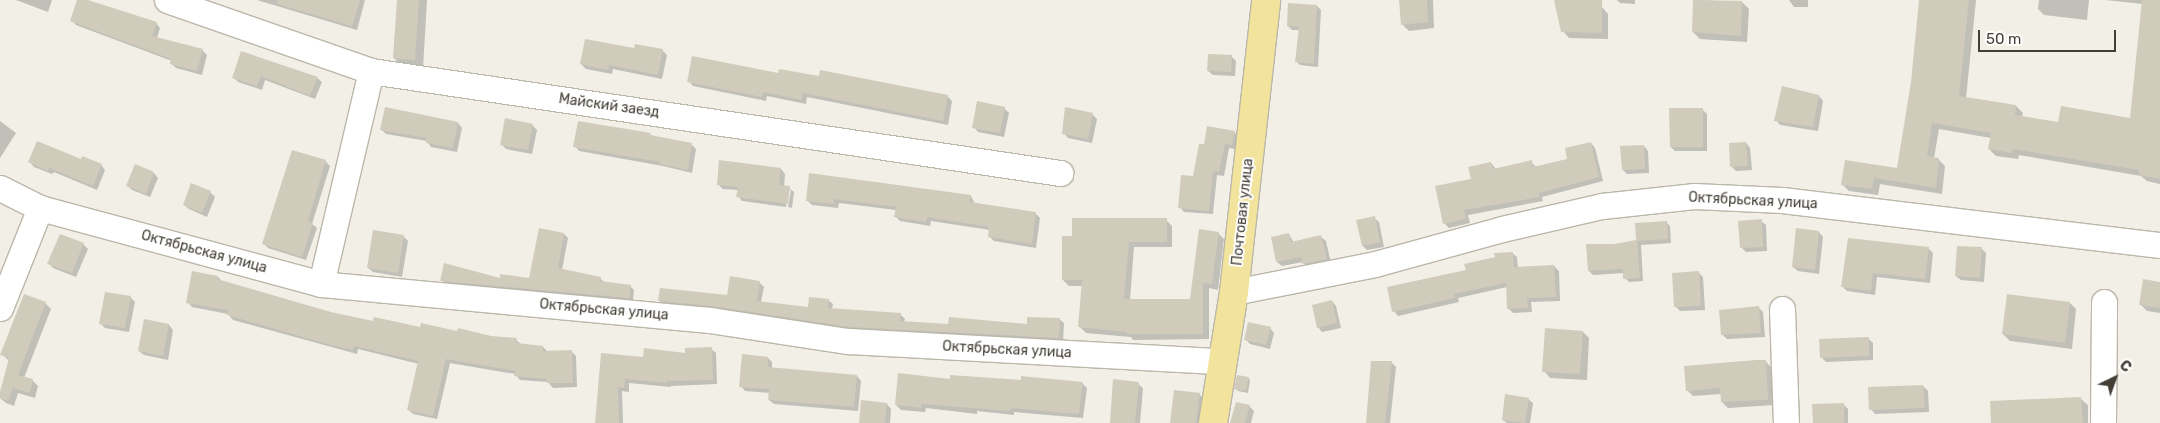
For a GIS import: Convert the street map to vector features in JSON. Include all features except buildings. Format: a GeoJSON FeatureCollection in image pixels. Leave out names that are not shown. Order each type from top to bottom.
{"type":"FeatureCollection","features":[{"type":"Feature","properties":{"kind":"main road","name":"Почтовая улица"},"geometry":{"type":"LineString","coordinates":[[1213,423],[1234,292],[1266,0]]}},
{"type":"Feature","properties":{"kind":"street","name":"Майский заезд"},"geometry":{"type":"LineString","coordinates":[[167,0],[371,72],[1060,173]]}},
{"type":"Feature","properties":{"kind":"street"},"geometry":{"type":"LineString","coordinates":[[321,284],[371,72]]}},
{"type":"Feature","properties":{"kind":"street","name":"Октябрьская улица"},"geometry":{"type":"LineString","coordinates":[[0,188],[40,208],[321,284],[710,320],[848,341],[1222,361]]}},
{"type":"Feature","properties":{"kind":"street","name":"Октябрьская улица"},"geometry":{"type":"LineString","coordinates":[[1234,292],[1376,264],[1502,229],[1602,206],[1694,196],[1782,200],[2160,245]]}},
{"type":"Feature","properties":{"kind":"street"},"geometry":{"type":"LineString","coordinates":[[0,308],[40,208]]}},
{"type":"Feature","properties":{"kind":"street"},"geometry":{"type":"LineString","coordinates":[[2103,423],[2104,302]]}},
{"type":"Feature","properties":{"kind":"street"},"geometry":{"type":"LineString","coordinates":[[1782,309],[1786,423]]}}]}
